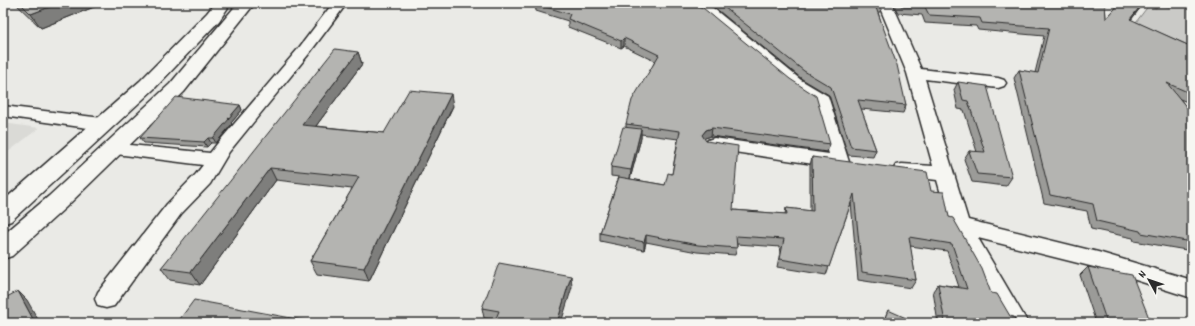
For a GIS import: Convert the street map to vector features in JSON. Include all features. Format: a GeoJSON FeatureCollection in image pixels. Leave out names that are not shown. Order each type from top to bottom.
{"type":"FeatureCollection","features":[{"type":"Feature","properties":{"kind":"main road"},"geometry":{"type":"LineString","coordinates":[[3,215],[102,124],[147,86],[213,17],[224,3]]}},
{"type":"Feature","properties":{"kind":"main road"},"geometry":{"type":"LineString","coordinates":[[3,249],[57,202],[177,88],[247,3]]}},
{"type":"Feature","properties":{"kind":"street"},"geometry":{"type":"LineString","coordinates":[[106,300],[174,209],[203,179],[223,148],[303,52],[340,3]]}},
{"type":"Feature","properties":{"kind":"street"},"geometry":{"type":"LineString","coordinates":[[688,3],[708,11],[795,83],[822,100],[848,163],[711,143]]}},
{"type":"Feature","properties":{"kind":"street"},"geometry":{"type":"LineString","coordinates":[[885,3],[915,73],[960,226],[1017,323]]}},
{"type":"Feature","properties":{"kind":"street"},"geometry":{"type":"LineString","coordinates":[[915,73],[998,83]]}},
{"type":"Feature","properties":{"kind":"street"},"geometry":{"type":"LineString","coordinates":[[3,111],[102,124]]}},
{"type":"Feature","properties":{"kind":"street"},"geometry":{"type":"LineString","coordinates":[[120,141],[122,150],[215,160]]}},
{"type":"Feature","properties":{"kind":"street"},"geometry":{"type":"LineString","coordinates":[[888,168],[945,174]]}},
{"type":"Feature","properties":{"kind":"street"},"geometry":{"type":"LineString","coordinates":[[960,226],[1098,260],[1192,289]]}},
{"type":"Feature","properties":{"kind":"shaded area"},"geometry":{"type":"Polygon","coordinates":[[[1176,3],[1192,3],[1192,54],[1133,26],[1149,5],[1156,8],[1159,4],[1169,7],[1176,3]]]}},
{"type":"Feature","properties":{"kind":"shaded area"},"geometry":{"type":"Polygon","coordinates":[[[3,123],[39,128],[3,156],[3,123]]]}},
{"type":"Feature","properties":{"kind":"building"},"geometry":{"type":"Polygon","coordinates":[[[20,3],[60,3],[31,14],[20,3]]]}},
{"type":"Feature","properties":{"kind":"building"},"geometry":{"type":"Polygon","coordinates":[[[690,3],[703,8],[790,79],[816,96],[830,144],[712,128],[706,130],[702,135],[706,141],[738,146],[733,210],[787,214],[786,208],[813,211],[812,157],[927,172],[931,191],[944,192],[949,217],[953,218],[982,269],[991,293],[997,294],[1010,316],[1014,317],[1016,323],[945,323],[938,284],[967,289],[952,244],[909,237],[916,280],[862,272],[854,194],[829,267],[780,259],[784,239],[736,236],[737,248],[698,245],[646,235],[644,242],[600,233],[619,177],[665,185],[668,173],[672,174],[680,131],[626,124],[632,100],[659,55],[624,38],[621,41],[568,19],[570,14],[535,4],[690,3]]]}},
{"type":"Feature","properties":{"kind":"building"},"geometry":{"type":"Polygon","coordinates":[[[719,3],[882,3],[883,5],[875,5],[897,65],[906,105],[858,100],[876,150],[851,147],[831,87],[804,71],[719,3]]]}},
{"type":"Feature","properties":{"kind":"building"},"geometry":{"type":"Polygon","coordinates":[[[899,3],[1105,3],[1106,19],[1120,3],[1143,3],[1130,19],[1192,47],[1192,94],[1167,83],[1192,114],[1192,242],[1141,233],[1140,231],[1097,221],[1093,204],[1050,195],[1019,70],[1038,73],[1049,28],[982,23],[980,18],[929,15],[925,7],[901,6],[899,3]]]}},
{"type":"Feature","properties":{"kind":"building"},"geometry":{"type":"Polygon","coordinates":[[[335,49],[358,52],[302,125],[384,133],[409,90],[451,94],[364,268],[310,261],[359,177],[270,168],[191,272],[161,268],[335,49]]]}},
{"type":"Feature","properties":{"kind":"building"},"geometry":{"type":"Polygon","coordinates":[[[958,82],[987,86],[1012,177],[977,174],[969,151],[985,152],[968,101],[963,100],[958,82]]]}},
{"type":"Feature","properties":{"kind":"building"},"geometry":{"type":"Polygon","coordinates":[[[176,97],[240,105],[213,138],[208,138],[204,142],[140,138],[176,97]]]}},
{"type":"Feature","properties":{"kind":"building"},"geometry":{"type":"Polygon","coordinates":[[[623,127],[641,129],[631,170],[611,167],[623,127]]]}},
{"type":"Feature","properties":{"kind":"building"},"geometry":{"type":"Polygon","coordinates":[[[499,263],[571,276],[557,323],[494,323],[499,311],[482,308],[499,263]]]}},
{"type":"Feature","properties":{"kind":"building"},"geometry":{"type":"Polygon","coordinates":[[[1088,267],[1132,275],[1151,323],[1123,323],[1106,320],[1088,267]]]}},
{"type":"Feature","properties":{"kind":"building"},"geometry":{"type":"Polygon","coordinates":[[[18,291],[35,323],[3,323],[3,299],[18,291]]]}},
{"type":"Feature","properties":{"kind":"building"},"geometry":{"type":"Polygon","coordinates":[[[194,300],[318,323],[177,323],[194,300]]]}},
{"type":"Feature","properties":{"kind":"building"},"geometry":{"type":"Polygon","coordinates":[[[888,310],[906,318],[904,323],[883,323],[888,310]]]}},
{"type":"Feature","properties":{"kind":"building"},"geometry":{"type":"Polygon","coordinates":[[[1157,319],[1179,323],[1159,323],[1157,319]]]}}]}
